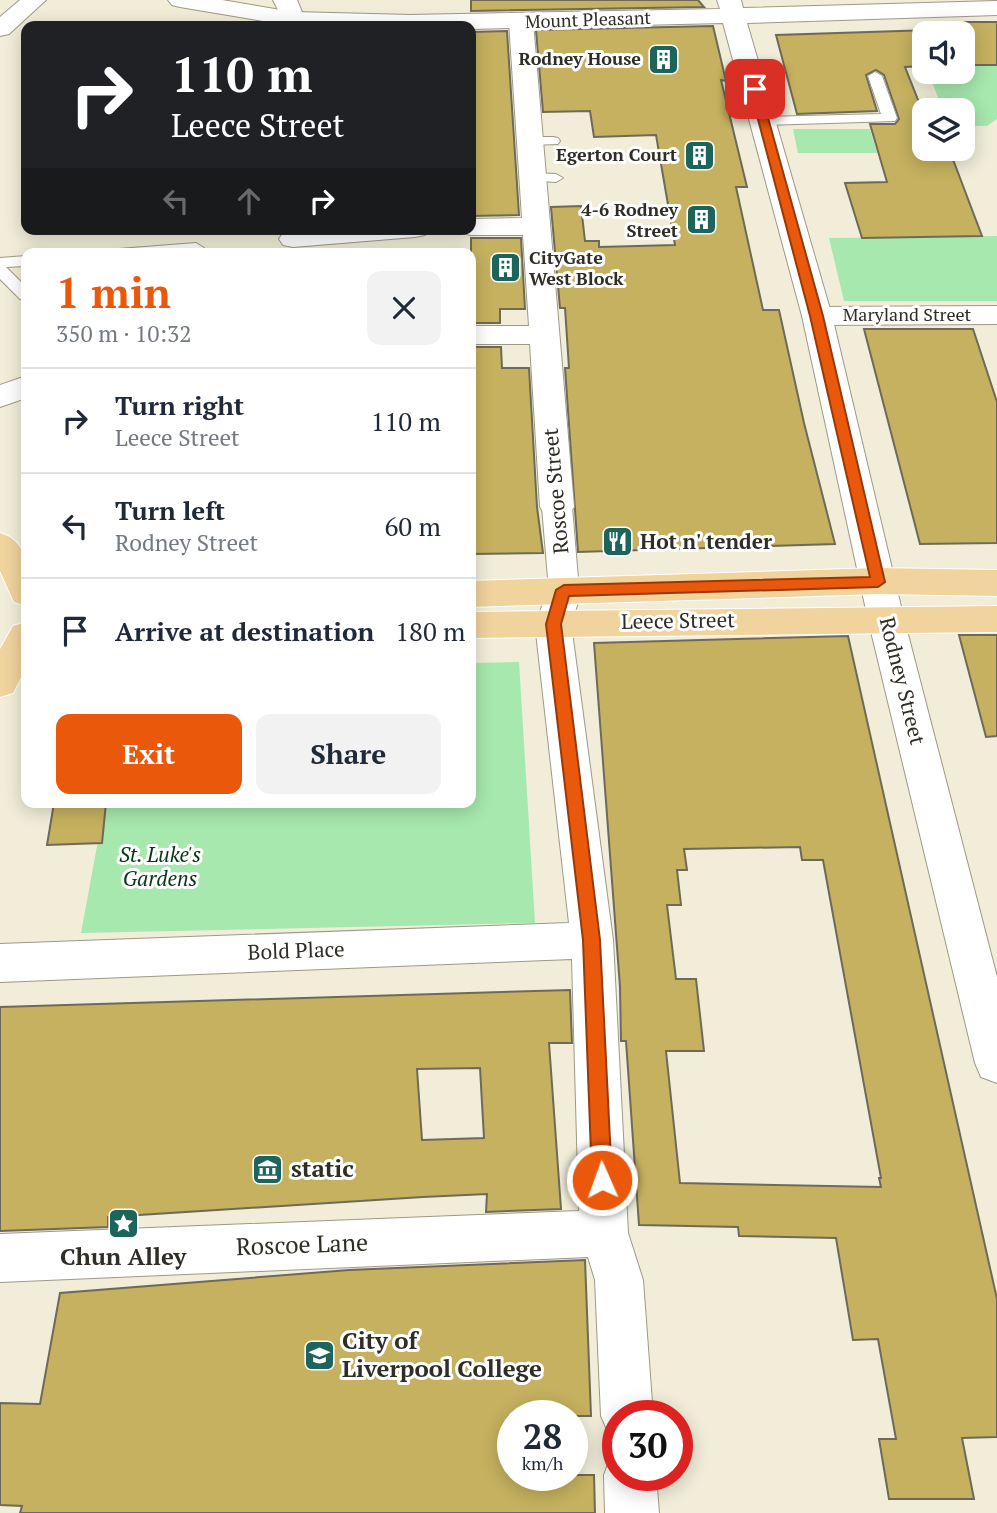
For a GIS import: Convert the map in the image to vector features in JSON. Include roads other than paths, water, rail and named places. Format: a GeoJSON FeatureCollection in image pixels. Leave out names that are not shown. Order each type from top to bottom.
{"type":"FeatureCollection","features":[{"type":"Feature","properties":{"kind":"main road"},"geometry":{"type":"LineString","coordinates":[[0,545],[21,576]]}},
{"type":"Feature","properties":{"kind":"main road"},"geometry":{"type":"LineString","coordinates":[[882,600],[997,583]]}},
{"type":"Feature","properties":{"kind":"main road","name":"Leece Street"},"geometry":{"type":"LineString","coordinates":[[476,595],[559,607],[882,600]]}},
{"type":"Feature","properties":{"kind":"main road"},"geometry":{"type":"LineString","coordinates":[[882,600],[997,619]]}},
{"type":"Feature","properties":{"kind":"main road"},"geometry":{"type":"LineString","coordinates":[[0,627],[21,606]]}},
{"type":"Feature","properties":{"kind":"main road","name":"Leece Street"},"geometry":{"type":"LineString","coordinates":[[476,624],[559,607]]}},
{"type":"Feature","properties":{"kind":"main road"},"geometry":{"type":"LineString","coordinates":[[0,683],[21,644]]}},
{"type":"Feature","properties":{"kind":"street"},"geometry":{"type":"LineString","coordinates":[[0,29],[34,0]]}},
{"type":"Feature","properties":{"kind":"street","name":"Mount Pleasant"},"geometry":{"type":"LineString","coordinates":[[180,0],[521,22],[732,8],[910,5],[997,8]]}},
{"type":"Feature","properties":{"kind":"street","name":"Rodney Street"},"geometry":{"type":"LineString","coordinates":[[732,8],[817,316],[882,600],[997,1063]]}},
{"type":"Feature","properties":{"kind":"street","name":"Roscoe Street"},"geometry":{"type":"LineString","coordinates":[[521,22],[541,141],[544,177],[535,226],[557,507],[559,607],[592,940],[604,1233],[619,1280],[626,1400]]}},
{"type":"Feature","properties":{"kind":"street"},"geometry":{"type":"LineString","coordinates":[[476,226],[535,226]]}},
{"type":"Feature","properties":{"kind":"street"},"geometry":{"type":"LineString","coordinates":[[293,239],[324,235]]}},
{"type":"Feature","properties":{"kind":"street","name":"Maryland Street"},"geometry":{"type":"LineString","coordinates":[[817,316],[997,315]]}},
{"type":"Feature","properties":{"kind":"street"},"geometry":{"type":"LineString","coordinates":[[476,335],[543,335]]}},
{"type":"Feature","properties":{"kind":"street"},"geometry":{"type":"LineString","coordinates":[[0,397],[21,388]]}},
{"type":"Feature","properties":{"kind":"street","name":"Bold Place"},"geometry":{"type":"LineString","coordinates":[[0,963],[592,940]]}},
{"type":"Feature","properties":{"kind":"street","name":"Roscoe Lane"},"geometry":{"type":"LineString","coordinates":[[0,1258],[604,1233]]}},
{"type":"Feature","properties":{"kind":"street"},"geometry":{"type":"LineString","coordinates":[[631,1491],[632,1513]]}},
{"type":"Feature","properties":{"kind":"lane"},"geometry":{"type":"LineString","coordinates":[[764,121],[890,118],[876,76]]}},
{"type":"Feature","properties":{"kind":"lane"},"geometry":{"type":"LineString","coordinates":[[0,263],[21,261]]}},
{"type":"Feature","properties":{"kind":"lane"},"geometry":{"type":"LineString","coordinates":[[0,270],[21,291]]}},
{"type":"Feature","properties":{"kind":"place","name":"Rodney House"},"geometry":{"type":"Point","coordinates":[664,59]}},
{"type":"Feature","properties":{"kind":"place","name":"Egerton Court"},"geometry":{"type":"Point","coordinates":[700,155]}},
{"type":"Feature","properties":{"kind":"place","name":"4-6 Rodney Street"},"geometry":{"type":"Point","coordinates":[701,220]}},
{"type":"Feature","properties":{"kind":"place","name":"CityGate West Block"},"geometry":{"type":"Point","coordinates":[506,268]}},
{"type":"Feature","properties":{"kind":"place","name":"Hot n' tender"},"geometry":{"type":"Point","coordinates":[617,542]}},
{"type":"Feature","properties":{"kind":"place","name":"static"},"geometry":{"type":"Point","coordinates":[268,1169]}},
{"type":"Feature","properties":{"kind":"place","name":"Chun Alley"},"geometry":{"type":"Point","coordinates":[123,1223]}},
{"type":"Feature","properties":{"kind":"place","name":"City of Liverpool College"},"geometry":{"type":"Point","coordinates":[319,1355]}},
{"type":"Feature","properties":{"kind":"park label","name":"St. Luke's Gardens"},"geometry":{"type":"Point","coordinates":[160,867]}}]}
